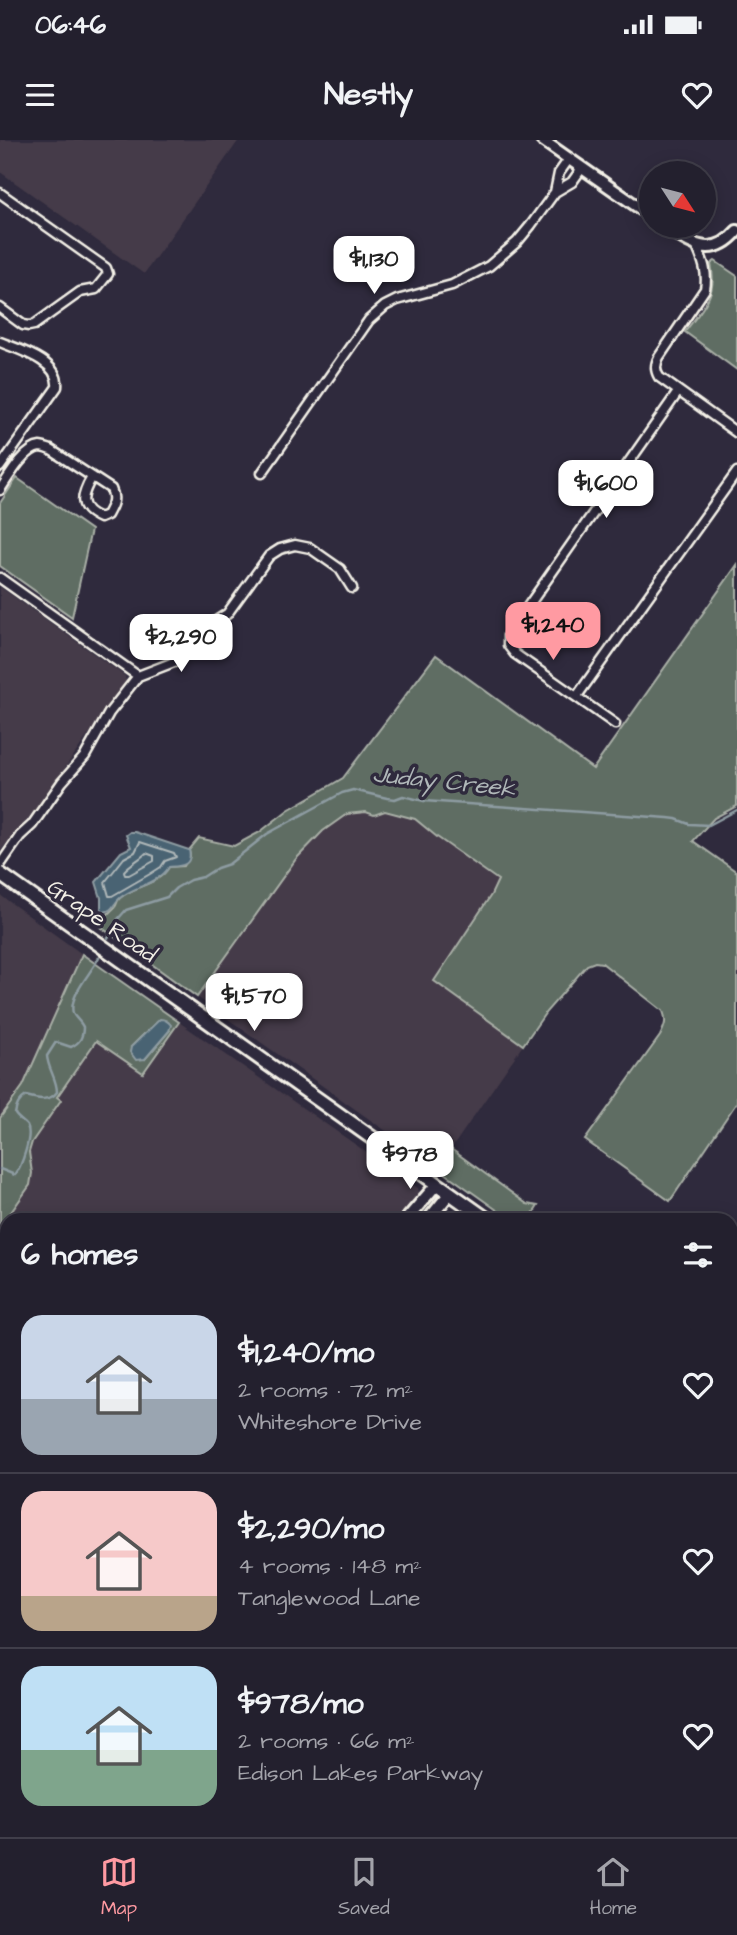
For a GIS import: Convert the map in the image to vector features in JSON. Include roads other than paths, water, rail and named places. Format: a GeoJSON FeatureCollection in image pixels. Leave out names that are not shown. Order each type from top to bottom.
{"type":"FeatureCollection","features":[{"type":"Feature","properties":{"kind":"main road","name":"Grape Road"},"geometry":{"type":"LineString","coordinates":[[0,874],[478,1213]]}},
{"type":"Feature","properties":{"kind":"street"},"geometry":{"type":"LineString","coordinates":[[542,140],[639,208]]}},
{"type":"Feature","properties":{"kind":"street"},"geometry":{"type":"LineString","coordinates":[[261,473],[369,320],[397,300],[452,285],[489,266],[527,231],[555,192],[559,173],[569,159]]}},
{"type":"Feature","properties":{"kind":"street"},"geometry":{"type":"LineString","coordinates":[[555,192],[572,182],[582,168]]}},
{"type":"Feature","properties":{"kind":"street"},"geometry":{"type":"LineString","coordinates":[[0,193],[106,268],[108,274],[96,289],[80,292],[34,325],[23,325],[0,308]]}},
{"type":"Feature","properties":{"kind":"street"},"geometry":{"type":"LineString","coordinates":[[685,238],[699,246],[719,245],[737,231]]}},
{"type":"Feature","properties":{"kind":"street"},"geometry":{"type":"LineString","coordinates":[[699,246],[707,277],[705,289],[656,364],[659,377],[737,433]]}},
{"type":"Feature","properties":{"kind":"street"},"geometry":{"type":"LineString","coordinates":[[0,342],[45,363],[58,379],[57,387],[0,467]]}},
{"type":"Feature","properties":{"kind":"street"},"geometry":{"type":"LineString","coordinates":[[615,724],[515,654],[507,638],[509,631],[678,392]]}},
{"type":"Feature","properties":{"kind":"street"},"geometry":{"type":"LineString","coordinates":[[0,490],[27,453],[41,447],[51,450],[111,489],[114,495],[113,503],[107,515],[100,518],[88,511],[82,499],[92,477]]}},
{"type":"Feature","properties":{"kind":"street"},"geometry":{"type":"LineString","coordinates":[[577,696],[737,472]]}},
{"type":"Feature","properties":{"kind":"street"},"geometry":{"type":"LineString","coordinates":[[0,865],[62,782],[85,756],[109,713],[138,676],[174,662],[189,652],[208,626],[227,614],[269,556],[280,549],[295,545],[310,548],[340,569],[352,588]]}},
{"type":"Feature","properties":{"kind":"street"},"geometry":{"type":"LineString","coordinates":[[0,579],[138,676]]}},
{"type":"Feature","properties":{"kind":"street"},"geometry":{"type":"LineString","coordinates":[[412,1213],[437,1184]]}},
{"type":"Feature","properties":{"kind":"street"},"geometry":{"type":"LineString","coordinates":[[434,1213],[450,1193]]}},
{"type":"Feature","properties":{"kind":"water"},"geometry":{"type":"Polygon","coordinates":[[[130,832],[189,850],[188,862],[169,867],[165,873],[126,894],[111,909],[103,912],[96,882],[121,852],[131,847],[126,835],[130,832]]]}},
{"type":"Feature","properties":{"kind":"water"},"geometry":{"type":"Polygon","coordinates":[[[160,1019],[171,1025],[169,1031],[145,1059],[136,1060],[130,1052],[131,1047],[160,1019]]]}},
{"type":"Feature","properties":{"kind":"waterway","name":"Juday Creek"},"geometry":{"type":"LineString","coordinates":[[108,938],[126,910],[167,897],[190,880],[203,877],[229,864],[267,834],[342,793],[353,790],[395,799],[403,796],[424,801],[668,818],[689,824],[709,825],[737,810]]}},
{"type":"Feature","properties":{"kind":"waterway","name":"Juday Creek"},"geometry":{"type":"LineString","coordinates":[[0,1169],[15,1175],[26,1151],[28,1131],[27,1126],[15,1114],[17,1106],[26,1096],[47,1098],[57,1092],[47,1056],[56,1042],[71,1047],[80,1039],[83,1027],[74,1015],[72,1006],[77,992],[99,957]]}}]}
